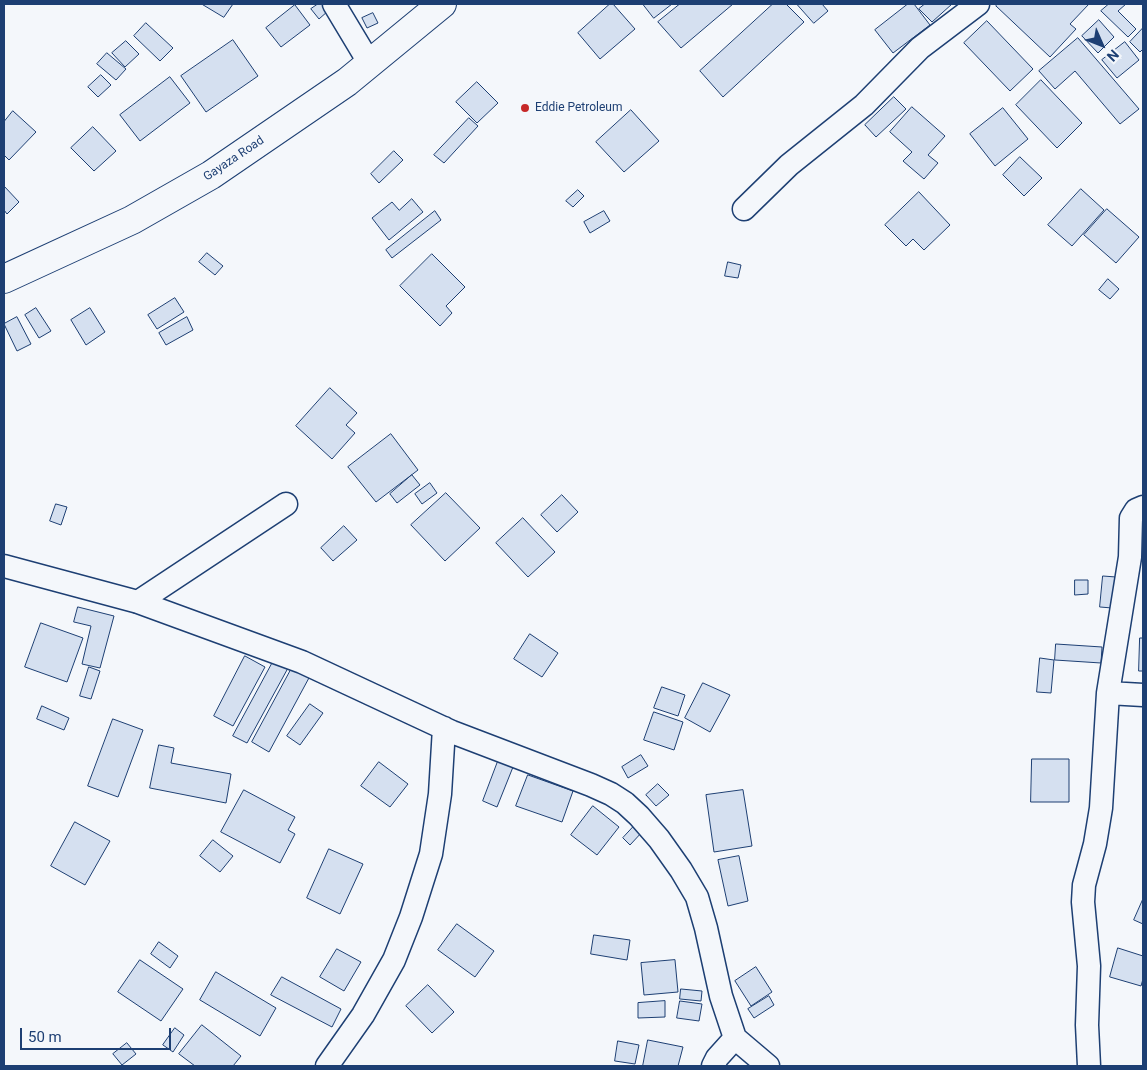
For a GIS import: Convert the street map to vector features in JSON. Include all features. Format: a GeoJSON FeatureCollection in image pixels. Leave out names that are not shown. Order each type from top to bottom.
{"type":"FeatureCollection","features":[{"type":"Feature","properties":{"kind":"main road","name":"Gayaza Road"},"geometry":{"type":"LineString","coordinates":[[4,279],[132,220],[211,175],[347,82],[441,4]]}},
{"type":"Feature","properties":{"kind":"street"},"geometry":{"type":"LineString","coordinates":[[334,4],[370,64]]}},
{"type":"Feature","properties":{"kind":"street"},"geometry":{"type":"LineString","coordinates":[[744,209],[788,165],[864,105],[920,48],[978,4]]}},
{"type":"Feature","properties":{"kind":"street"},"geometry":{"type":"LineString","coordinates":[[138,602],[286,504]]}},
{"type":"Feature","properties":{"kind":"street"},"geometry":{"type":"LineString","coordinates":[[1089,1066],[1087,1025],[1089,966],[1083,902],[1084,885],[1095,844],[1101,808],[1108,693],[1130,557],[1131,518],[1136,510],[1143,507]]}},
{"type":"Feature","properties":{"kind":"street"},"geometry":{"type":"LineString","coordinates":[[4,566],[138,602],[302,662],[444,728],[591,784],[618,798],[639,816],[682,870],[696,897],[706,928],[721,996],[735,1038],[768,1066]]}},
{"type":"Feature","properties":{"kind":"street"},"geometry":{"type":"LineString","coordinates":[[1108,693],[1143,695]]}},
{"type":"Feature","properties":{"kind":"street"},"geometry":{"type":"LineString","coordinates":[[327,1066],[362,1015],[394,960],[411,917],[431,854],[440,794],[444,728]]}},
{"type":"Feature","properties":{"kind":"street"},"geometry":{"type":"LineString","coordinates":[[713,1066],[717,1058],[735,1038]]}},
{"type":"Feature","properties":{"kind":"building"},"geometry":{"type":"Polygon","coordinates":[[[202,4],[233,4],[224,17],[202,4]]]}},
{"type":"Feature","properties":{"kind":"building"},"geometry":{"type":"Polygon","coordinates":[[[318,4],[322,4],[328,11],[319,19],[311,9],[318,4]]]}},
{"type":"Feature","properties":{"kind":"building"},"geometry":{"type":"Polygon","coordinates":[[[610,4],[613,4],[635,29],[600,59],[578,33],[610,4]]]}},
{"type":"Feature","properties":{"kind":"building"},"geometry":{"type":"Polygon","coordinates":[[[643,4],[672,4],[654,18],[643,4]]]}},
{"type":"Feature","properties":{"kind":"building"},"geometry":{"type":"Polygon","coordinates":[[[680,4],[733,4],[681,48],[658,22],[680,4]]]}},
{"type":"Feature","properties":{"kind":"building"},"geometry":{"type":"Polygon","coordinates":[[[773,4],[786,4],[804,22],[723,97],[700,71],[773,4]]]}},
{"type":"Feature","properties":{"kind":"building"},"geometry":{"type":"Polygon","coordinates":[[[797,4],[822,4],[828,11],[814,23],[797,4]]]}},
{"type":"Feature","properties":{"kind":"building"},"geometry":{"type":"Polygon","coordinates":[[[908,4],[914,4],[930,25],[893,53],[875,30],[908,4]]]}},
{"type":"Feature","properties":{"kind":"building"},"geometry":{"type":"Polygon","coordinates":[[[925,4],[952,4],[932,22],[919,9],[925,4]]]}},
{"type":"Feature","properties":{"kind":"building"},"geometry":{"type":"Polygon","coordinates":[[[998,4],[1089,4],[1070,24],[1076,29],[1050,57],[996,6],[998,4]]]}},
{"type":"Feature","properties":{"kind":"building"},"geometry":{"type":"Polygon","coordinates":[[[1109,4],[1126,4],[1118,11],[1136,29],[1128,37],[1101,11],[1109,4]]]}},
{"type":"Feature","properties":{"kind":"building"},"geometry":{"type":"Polygon","coordinates":[[[295,5],[310,25],[281,47],[266,28],[295,5]]]}},
{"type":"Feature","properties":{"kind":"building"},"geometry":{"type":"Polygon","coordinates":[[[373,13],[378,23],[367,28],[362,18],[373,13]]]}},
{"type":"Feature","properties":{"kind":"building"},"geometry":{"type":"Polygon","coordinates":[[[1099,20],[1114,37],[1098,53],[1082,36],[1099,20]]]}},
{"type":"Feature","properties":{"kind":"building"},"geometry":{"type":"Polygon","coordinates":[[[987,21],[1033,69],[1010,91],[964,43],[987,21]]]}},
{"type":"Feature","properties":{"kind":"building"},"geometry":{"type":"Polygon","coordinates":[[[146,23],[173,48],[160,61],[134,36],[146,23]]]}},
{"type":"Feature","properties":{"kind":"building"},"geometry":{"type":"Polygon","coordinates":[[[1143,28],[1143,49],[1140,52],[1130,42],[1143,28]]]}},
{"type":"Feature","properties":{"kind":"building"},"geometry":{"type":"Polygon","coordinates":[[[1078,38],[1139,109],[1120,124],[1075,71],[1055,89],[1039,71],[1078,38]]]}},
{"type":"Feature","properties":{"kind":"building"},"geometry":{"type":"Polygon","coordinates":[[[233,40],[258,76],[206,112],[181,76],[233,40]]]}},
{"type":"Feature","properties":{"kind":"building"},"geometry":{"type":"Polygon","coordinates":[[[126,41],[139,54],[125,67],[112,53],[126,41]]]}},
{"type":"Feature","properties":{"kind":"building"},"geometry":{"type":"Polygon","coordinates":[[[1125,42],[1139,60],[1117,78],[1102,60],[1125,42]]]}},
{"type":"Feature","properties":{"kind":"building"},"geometry":{"type":"Polygon","coordinates":[[[107,53],[126,69],[116,80],[97,64],[107,53]]]}},
{"type":"Feature","properties":{"kind":"building"},"geometry":{"type":"Polygon","coordinates":[[[101,75],[111,85],[98,97],[88,87],[101,75]]]}},
{"type":"Feature","properties":{"kind":"building"},"geometry":{"type":"Polygon","coordinates":[[[170,77],[190,103],[140,141],[120,115],[170,77]]]}},
{"type":"Feature","properties":{"kind":"building"},"geometry":{"type":"Polygon","coordinates":[[[1041,80],[1082,123],[1057,148],[1016,105],[1041,80]]]}},
{"type":"Feature","properties":{"kind":"building"},"geometry":{"type":"Polygon","coordinates":[[[477,82],[498,103],[477,123],[456,102],[477,82]]]}},
{"type":"Feature","properties":{"kind":"building"},"geometry":{"type":"Polygon","coordinates":[[[894,97],[906,109],[876,137],[865,125],[894,97]]]}},
{"type":"Feature","properties":{"kind":"building"},"geometry":{"type":"Polygon","coordinates":[[[912,107],[945,136],[928,155],[938,163],[924,179],[903,161],[912,152],[890,132],[912,107]]]}},
{"type":"Feature","properties":{"kind":"building"},"geometry":{"type":"Polygon","coordinates":[[[1003,108],[1028,139],[995,166],[970,134],[1003,108]]]}},
{"type":"Feature","properties":{"kind":"building"},"geometry":{"type":"Polygon","coordinates":[[[631,110],[659,141],[624,172],[596,142],[631,110]]]}},
{"type":"Feature","properties":{"kind":"building"},"geometry":{"type":"Polygon","coordinates":[[[13,111],[36,132],[9,160],[4,155],[4,122],[13,111]]]}},
{"type":"Feature","properties":{"kind":"building"},"geometry":{"type":"Polygon","coordinates":[[[469,118],[478,126],[444,163],[434,155],[469,118]]]}},
{"type":"Feature","properties":{"kind":"building"},"geometry":{"type":"Polygon","coordinates":[[[93,127],[116,151],[94,171],[71,148],[93,127]]]}},
{"type":"Feature","properties":{"kind":"building"},"geometry":{"type":"Polygon","coordinates":[[[394,151],[403,160],[379,183],[371,174],[394,151]]]}},
{"type":"Feature","properties":{"kind":"building"},"geometry":{"type":"Polygon","coordinates":[[[1020,157],[1042,178],[1024,196],[1003,175],[1020,157]]]}},
{"type":"Feature","properties":{"kind":"building"},"geometry":{"type":"Polygon","coordinates":[[[4,186],[19,202],[7,214],[4,210],[4,186]]]}},
{"type":"Feature","properties":{"kind":"building"},"geometry":{"type":"Polygon","coordinates":[[[1081,189],[1104,210],[1072,246],[1048,225],[1081,189]]]}},
{"type":"Feature","properties":{"kind":"building"},"geometry":{"type":"Polygon","coordinates":[[[578,190],[584,196],[573,207],[566,201],[578,190]]]}},
{"type":"Feature","properties":{"kind":"building"},"geometry":{"type":"Polygon","coordinates":[[[919,192],[950,225],[924,250],[913,239],[906,246],[885,225],[919,192]]]}},
{"type":"Feature","properties":{"kind":"building"},"geometry":{"type":"Polygon","coordinates":[[[412,199],[423,212],[389,240],[372,218],[392,202],[399,210],[412,199]]]}},
{"type":"Feature","properties":{"kind":"building"},"geometry":{"type":"Polygon","coordinates":[[[1107,209],[1139,237],[1116,263],[1084,235],[1107,209]]]}},
{"type":"Feature","properties":{"kind":"building"},"geometry":{"type":"Polygon","coordinates":[[[435,211],[441,220],[392,258],[386,250],[435,211]]]}},
{"type":"Feature","properties":{"kind":"building"},"geometry":{"type":"Polygon","coordinates":[[[604,211],[610,221],[590,233],[584,222],[604,211]]]}},
{"type":"Feature","properties":{"kind":"building"},"geometry":{"type":"Polygon","coordinates":[[[207,253],[223,266],[215,275],[199,262],[207,253]]]}},
{"type":"Feature","properties":{"kind":"building"},"geometry":{"type":"Polygon","coordinates":[[[432,254],[465,287],[446,306],[452,313],[440,326],[400,286],[432,254]]]}},
{"type":"Feature","properties":{"kind":"building"},"geometry":{"type":"Polygon","coordinates":[[[728,262],[741,265],[738,278],[725,276],[728,262]]]}},
{"type":"Feature","properties":{"kind":"building"},"geometry":{"type":"Polygon","coordinates":[[[1108,279],[1119,289],[1110,299],[1099,290],[1108,279]]]}},
{"type":"Feature","properties":{"kind":"building"},"geometry":{"type":"Polygon","coordinates":[[[175,298],[184,312],[157,329],[148,315],[175,298]]]}},
{"type":"Feature","properties":{"kind":"building"},"geometry":{"type":"Polygon","coordinates":[[[36,308],[51,331],[39,338],[25,315],[36,308]]]}},
{"type":"Feature","properties":{"kind":"building"},"geometry":{"type":"Polygon","coordinates":[[[90,308],[105,332],[86,345],[71,320],[90,308]]]}},
{"type":"Feature","properties":{"kind":"building"},"geometry":{"type":"Polygon","coordinates":[[[17,317],[31,344],[17,351],[4,324],[17,317]]]}},
{"type":"Feature","properties":{"kind":"building"},"geometry":{"type":"Polygon","coordinates":[[[187,317],[193,330],[166,345],[159,333],[187,317]]]}},
{"type":"Feature","properties":{"kind":"building"},"geometry":{"type":"Polygon","coordinates":[[[330,388],[357,413],[346,425],[355,433],[332,459],[296,426],[330,388]]]}},
{"type":"Feature","properties":{"kind":"building"},"geometry":{"type":"Polygon","coordinates":[[[391,434],[418,470],[376,502],[348,467],[391,434]]]}},
{"type":"Feature","properties":{"kind":"building"},"geometry":{"type":"Polygon","coordinates":[[[412,475],[420,485],[397,503],[390,494],[412,475]]]}},
{"type":"Feature","properties":{"kind":"building"},"geometry":{"type":"Polygon","coordinates":[[[430,483],[437,493],[422,504],[415,494],[430,483]]]}},
{"type":"Feature","properties":{"kind":"building"},"geometry":{"type":"Polygon","coordinates":[[[446,493],[480,528],[445,561],[411,525],[446,493]]]}},
{"type":"Feature","properties":{"kind":"building"},"geometry":{"type":"Polygon","coordinates":[[[562,495],[578,512],[557,532],[541,515],[562,495]]]}},
{"type":"Feature","properties":{"kind":"building"},"geometry":{"type":"Polygon","coordinates":[[[56,504],[67,507],[61,525],[50,521],[56,504]]]}},
{"type":"Feature","properties":{"kind":"building"},"geometry":{"type":"Polygon","coordinates":[[[523,518],[555,552],[528,577],[496,543],[523,518]]]}},
{"type":"Feature","properties":{"kind":"building"},"geometry":{"type":"Polygon","coordinates":[[[344,526],[357,540],[333,561],[321,548],[344,526]]]}},
{"type":"Feature","properties":{"kind":"building"},"geometry":{"type":"Polygon","coordinates":[[[1103,576],[1116,577],[1112,608],[1100,607],[1103,576]]]}},
{"type":"Feature","properties":{"kind":"building"},"geometry":{"type":"Polygon","coordinates":[[[1075,580],[1088,580],[1088,594],[1075,595],[1075,580]]]}},
{"type":"Feature","properties":{"kind":"building"},"geometry":{"type":"Polygon","coordinates":[[[78,607],[114,616],[100,668],[82,664],[91,626],[74,622],[78,607]]]}},
{"type":"Feature","properties":{"kind":"building"},"geometry":{"type":"Polygon","coordinates":[[[41,623],[83,638],[67,682],[25,667],[41,623]]]}},
{"type":"Feature","properties":{"kind":"building"},"geometry":{"type":"Polygon","coordinates":[[[530,634],[558,653],[542,677],[514,659],[530,634]]]}},
{"type":"Feature","properties":{"kind":"building"},"geometry":{"type":"Polygon","coordinates":[[[1140,638],[1143,638],[1143,671],[1139,671],[1140,638]]]}},
{"type":"Feature","properties":{"kind":"building"},"geometry":{"type":"Polygon","coordinates":[[[1056,644],[1102,647],[1101,663],[1055,660],[1056,644]]]}},
{"type":"Feature","properties":{"kind":"building"},"geometry":{"type":"Polygon","coordinates":[[[245,656],[265,667],[233,726],[214,716],[245,656]]]}},
{"type":"Feature","properties":{"kind":"building"},"geometry":{"type":"Polygon","coordinates":[[[1040,658],[1054,660],[1051,693],[1037,692],[1040,658]]]}},
{"type":"Feature","properties":{"kind":"building"},"geometry":{"type":"Polygon","coordinates":[[[274,660],[288,668],[247,743],[233,736],[274,660]]]}},
{"type":"Feature","properties":{"kind":"building"},"geometry":{"type":"Polygon","coordinates":[[[293,666],[310,676],[269,752],[252,742],[293,666]]]}},
{"type":"Feature","properties":{"kind":"building"},"geometry":{"type":"Polygon","coordinates":[[[89,667],[100,671],[91,699],[80,696],[89,667]]]}},
{"type":"Feature","properties":{"kind":"building"},"geometry":{"type":"Polygon","coordinates":[[[703,683],[730,695],[710,732],[685,718],[703,683]]]}},
{"type":"Feature","properties":{"kind":"building"},"geometry":{"type":"Polygon","coordinates":[[[662,687],[685,695],[678,716],[654,708],[662,687]]]}},
{"type":"Feature","properties":{"kind":"building"},"geometry":{"type":"Polygon","coordinates":[[[310,704],[323,713],[300,745],[287,736],[310,704]]]}},
{"type":"Feature","properties":{"kind":"building"},"geometry":{"type":"Polygon","coordinates":[[[42,706],[69,718],[64,730],[37,719],[42,706]]]}},
{"type":"Feature","properties":{"kind":"building"},"geometry":{"type":"Polygon","coordinates":[[[654,712],[683,722],[674,750],[644,740],[654,712]]]}},
{"type":"Feature","properties":{"kind":"building"},"geometry":{"type":"Polygon","coordinates":[[[113,719],[143,730],[118,797],[88,786],[113,719]]]}},
{"type":"Feature","properties":{"kind":"building"},"geometry":{"type":"Polygon","coordinates":[[[159,745],[174,748],[171,763],[231,774],[226,803],[150,788],[159,745]]]}},
{"type":"Feature","properties":{"kind":"building"},"geometry":{"type":"Polygon","coordinates":[[[641,755],[648,766],[628,778],[622,767],[641,755]]]}},
{"type":"Feature","properties":{"kind":"building"},"geometry":{"type":"Polygon","coordinates":[[[500,756],[515,762],[497,807],[483,801],[500,756]]]}},
{"type":"Feature","properties":{"kind":"building"},"geometry":{"type":"Polygon","coordinates":[[[1032,759],[1069,759],[1069,802],[1031,802],[1032,759]]]}},
{"type":"Feature","properties":{"kind":"building"},"geometry":{"type":"Polygon","coordinates":[[[379,762],[408,784],[390,807],[361,786],[379,762]]]}},
{"type":"Feature","properties":{"kind":"building"},"geometry":{"type":"Polygon","coordinates":[[[528,775],[573,791],[562,822],[516,806],[528,775]]]}},
{"type":"Feature","properties":{"kind":"building"},"geometry":{"type":"Polygon","coordinates":[[[658,784],[669,795],[656,806],[646,795],[658,784]]]}},
{"type":"Feature","properties":{"kind":"building"},"geometry":{"type":"Polygon","coordinates":[[[244,790],[295,817],[288,830],[295,834],[280,863],[221,832],[244,790]]]}},
{"type":"Feature","properties":{"kind":"building"},"geometry":{"type":"Polygon","coordinates":[[[743,790],[752,846],[714,852],[706,795],[743,790]]]}},
{"type":"Feature","properties":{"kind":"building"},"geometry":{"type":"Polygon","coordinates":[[[593,806],[619,827],[597,855],[571,835],[593,806]]]}},
{"type":"Feature","properties":{"kind":"building"},"geometry":{"type":"Polygon","coordinates":[[[75,822],[110,841],[85,885],[51,866],[75,822]]]}},
{"type":"Feature","properties":{"kind":"building"},"geometry":{"type":"Polygon","coordinates":[[[636,824],[643,831],[630,845],[623,838],[636,824]]]}},
{"type":"Feature","properties":{"kind":"building"},"geometry":{"type":"Polygon","coordinates":[[[213,840],[233,856],[220,872],[200,856],[213,840]]]}},
{"type":"Feature","properties":{"kind":"building"},"geometry":{"type":"Polygon","coordinates":[[[329,849],[363,864],[340,914],[307,898],[329,849]]]}},
{"type":"Feature","properties":{"kind":"building"},"geometry":{"type":"Polygon","coordinates":[[[739,856],[748,901],[728,906],[718,860],[739,856]]]}},
{"type":"Feature","properties":{"kind":"building"},"geometry":{"type":"Polygon","coordinates":[[[1143,899],[1143,924],[1134,920],[1143,899]]]}},
{"type":"Feature","properties":{"kind":"building"},"geometry":{"type":"Polygon","coordinates":[[[457,924],[494,951],[475,977],[438,950],[457,924]]]}},
{"type":"Feature","properties":{"kind":"building"},"geometry":{"type":"Polygon","coordinates":[[[594,935],[630,940],[627,960],[591,954],[594,935]]]}},
{"type":"Feature","properties":{"kind":"building"},"geometry":{"type":"Polygon","coordinates":[[[159,942],[178,956],[170,968],[151,954],[159,942]]]}},
{"type":"Feature","properties":{"kind":"building"},"geometry":{"type":"Polygon","coordinates":[[[1118,948],[1143,956],[1143,979],[1141,986],[1110,977],[1118,948]]]}},
{"type":"Feature","properties":{"kind":"building"},"geometry":{"type":"Polygon","coordinates":[[[337,949],[361,962],[344,991],[320,977],[337,949]]]}},
{"type":"Feature","properties":{"kind":"building"},"geometry":{"type":"Polygon","coordinates":[[[140,960],[183,989],[161,1021],[118,992],[140,960]]]}},
{"type":"Feature","properties":{"kind":"building"},"geometry":{"type":"Polygon","coordinates":[[[675,960],[678,992],[644,995],[641,963],[675,960]]]}},
{"type":"Feature","properties":{"kind":"building"},"geometry":{"type":"Polygon","coordinates":[[[756,967],[772,992],[751,1006],[735,981],[756,967]]]}},
{"type":"Feature","properties":{"kind":"building"},"geometry":{"type":"Polygon","coordinates":[[[216,972],[276,1008],[260,1036],[200,1000],[216,972]]]}},
{"type":"Feature","properties":{"kind":"building"},"geometry":{"type":"Polygon","coordinates":[[[282,977],[341,1009],[332,1027],[271,995],[282,977]]]}},
{"type":"Feature","properties":{"kind":"building"},"geometry":{"type":"Polygon","coordinates":[[[428,985],[454,1012],[432,1033],[406,1006],[428,985]]]}},
{"type":"Feature","properties":{"kind":"building"},"geometry":{"type":"Polygon","coordinates":[[[681,989],[702,991],[701,1001],[680,999],[681,989]]]}},
{"type":"Feature","properties":{"kind":"building"},"geometry":{"type":"Polygon","coordinates":[[[769,996],[774,1005],[754,1018],[748,1009],[769,996]]]}},
{"type":"Feature","properties":{"kind":"building"},"geometry":{"type":"Polygon","coordinates":[[[665,1001],[665,1017],[638,1018],[638,1003],[665,1001]]]}},
{"type":"Feature","properties":{"kind":"building"},"geometry":{"type":"Polygon","coordinates":[[[680,1001],[702,1004],[699,1021],[677,1018],[680,1001]]]}},
{"type":"Feature","properties":{"kind":"building"},"geometry":{"type":"Polygon","coordinates":[[[202,1025],[241,1056],[233,1066],[195,1066],[179,1054],[202,1025]]]}},
{"type":"Feature","properties":{"kind":"building"},"geometry":{"type":"Polygon","coordinates":[[[175,1028],[184,1035],[173,1052],[163,1045],[175,1028]]]}},
{"type":"Feature","properties":{"kind":"building"},"geometry":{"type":"Polygon","coordinates":[[[648,1040],[683,1047],[678,1066],[643,1066],[648,1040]]]}},
{"type":"Feature","properties":{"kind":"building"},"geometry":{"type":"Polygon","coordinates":[[[618,1041],[639,1045],[635,1064],[615,1061],[618,1041]]]}},
{"type":"Feature","properties":{"kind":"building"},"geometry":{"type":"Polygon","coordinates":[[[127,1043],[136,1054],[122,1065],[113,1054],[127,1043]]]}},
{"type":"Feature","properties":{"kind":"place","name":"Eddie Petroleum"},"geometry":{"type":"Point","coordinates":[525,108]}}]}
